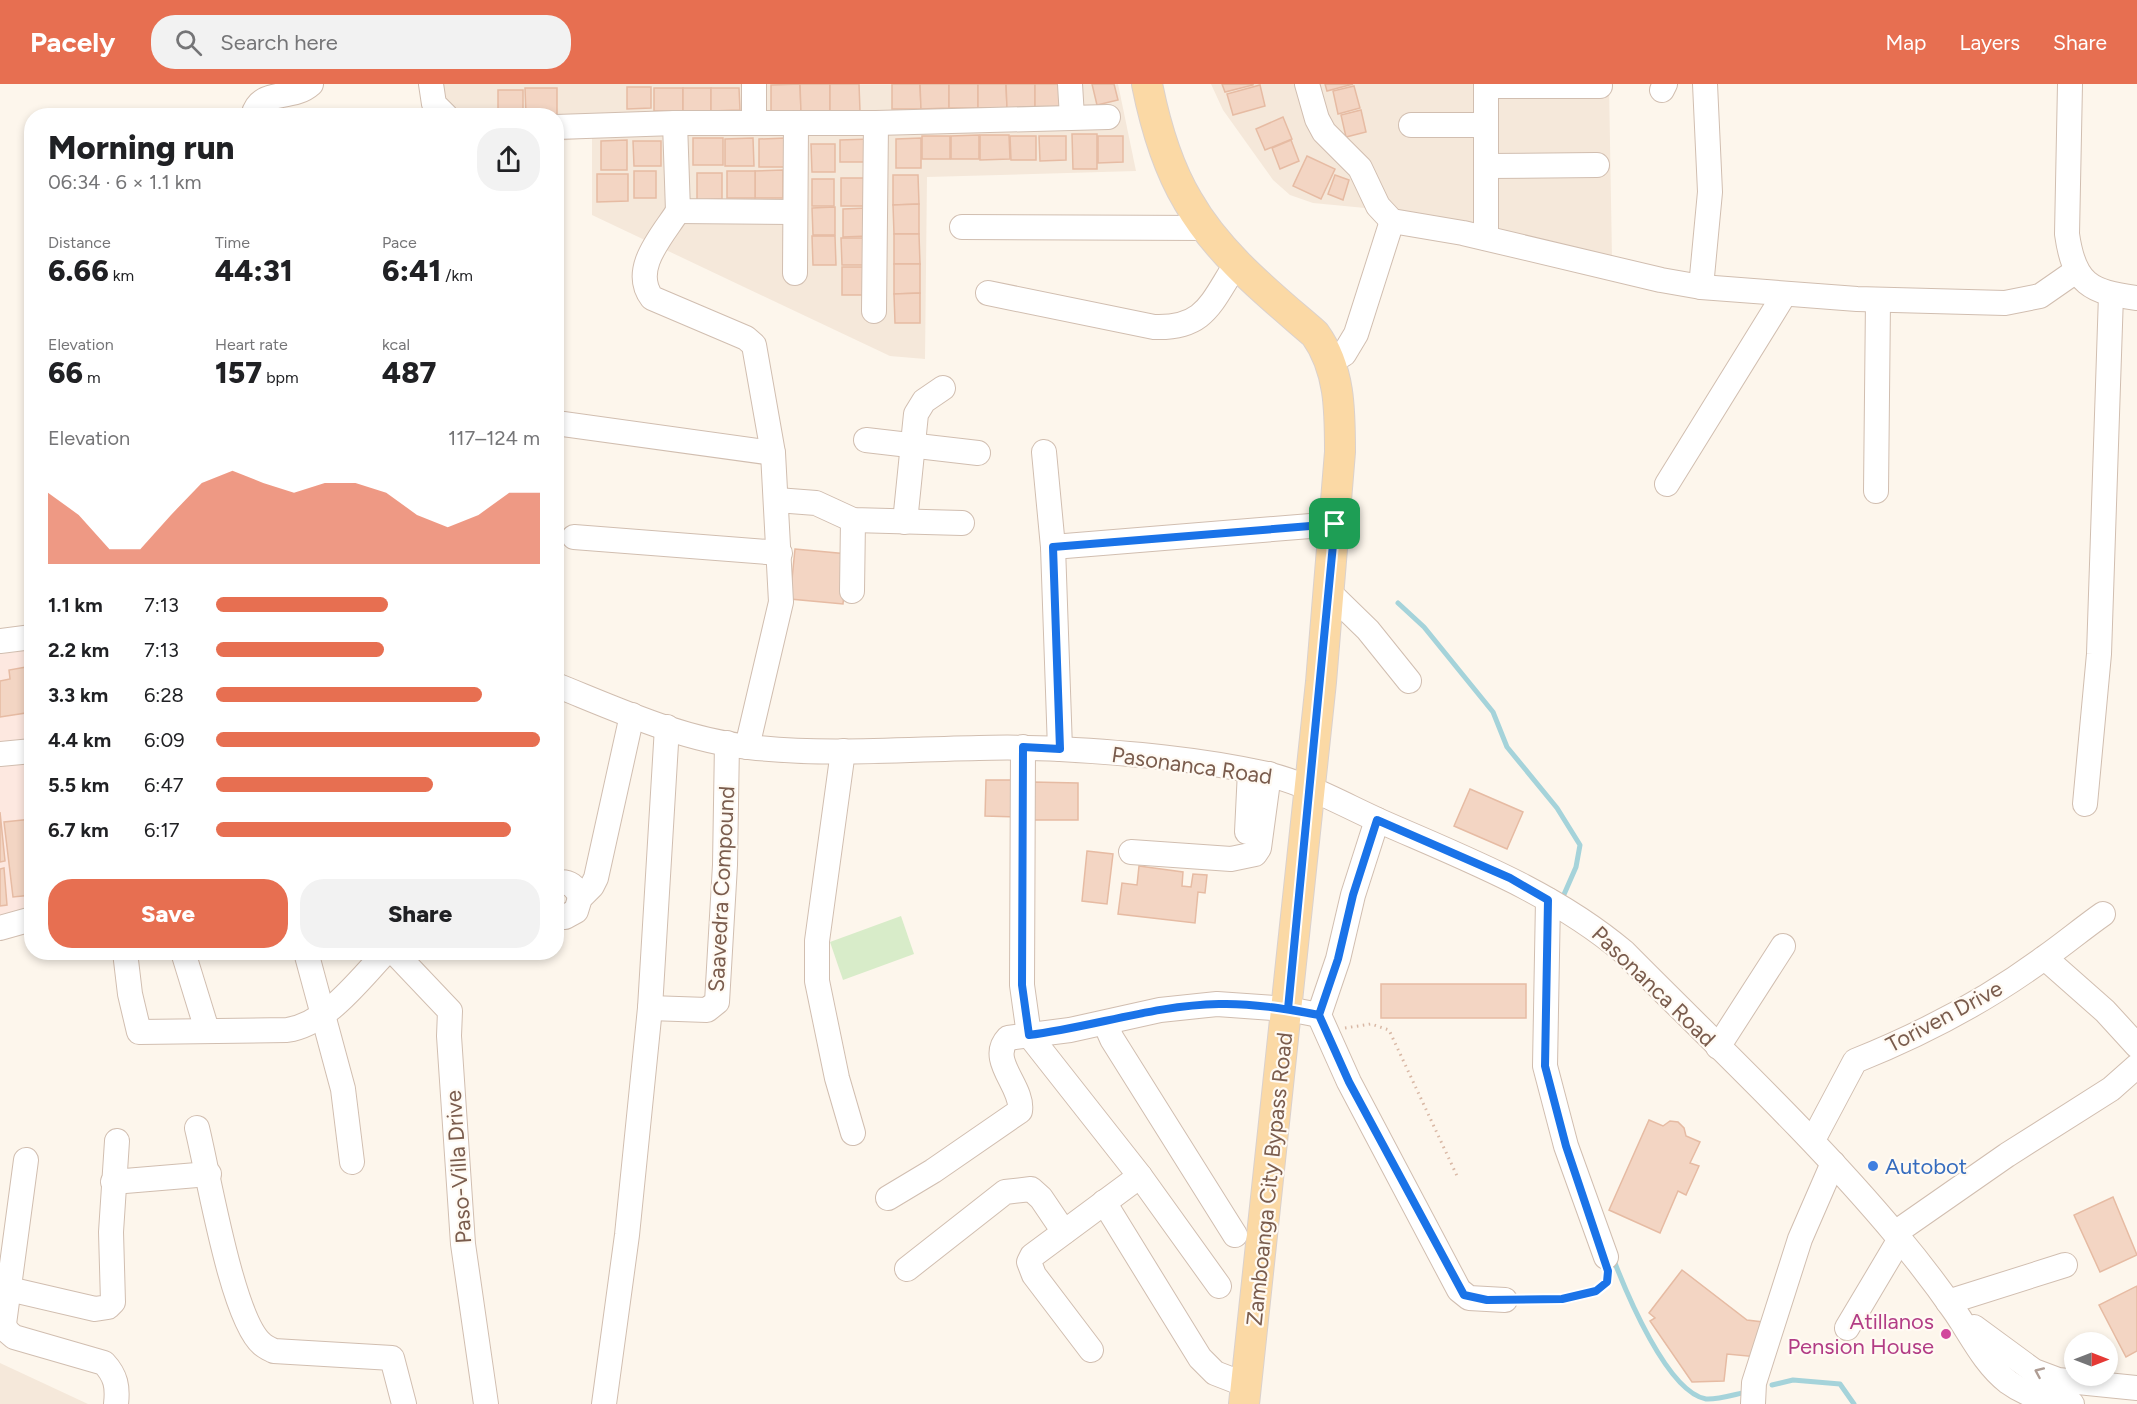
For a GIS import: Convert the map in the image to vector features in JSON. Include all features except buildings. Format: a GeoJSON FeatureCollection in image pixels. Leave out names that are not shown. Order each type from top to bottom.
{"type":"FeatureCollection","features":[{"type":"Feature","properties":{"kind":"main road","name":"Zamboanga City Bypass Road"},"geometry":{"type":"LineString","coordinates":[[1147,84],[1174,174],[1188,203],[1237,264],[1315,334],[1331,362],[1340,415],[1330,593],[1288,1009],[1245,1394]]}},
{"type":"Feature","properties":{"kind":"street"},"geometry":{"type":"LineString","coordinates":[[254,108],[261,100],[300,93],[311,84]]}},
{"type":"Feature","properties":{"kind":"street"},"geometry":{"type":"LineString","coordinates":[[431,84],[434,104],[438,108]]}},
{"type":"Feature","properties":{"kind":"street"},"geometry":{"type":"LineString","coordinates":[[754,84],[754,123]]}},
{"type":"Feature","properties":{"kind":"street"},"geometry":{"type":"LineString","coordinates":[[1070,84],[1072,117]]}},
{"type":"Feature","properties":{"kind":"street"},"geometry":{"type":"LineString","coordinates":[[1307,84],[1317,119],[1324,132],[1360,168],[1378,206],[1392,221],[1486,238],[1661,280],[1784,296],[2005,303],[2040,296],[2076,272]]}},
{"type":"Feature","properties":{"kind":"street"},"geometry":{"type":"LineString","coordinates":[[1701,287],[1710,192],[1705,84]]}},
{"type":"Feature","properties":{"kind":"street"},"geometry":{"type":"LineString","coordinates":[[2070,84],[2067,234],[2076,272],[2086,284],[2098,291],[2137,298]]}},
{"type":"Feature","properties":{"kind":"street"},"geometry":{"type":"LineString","coordinates":[[1486,238],[1484,125],[1486,85],[1600,86]]}},
{"type":"Feature","properties":{"kind":"street"},"geometry":{"type":"LineString","coordinates":[[564,127],[675,123],[876,123],[1108,117]]}},
{"type":"Feature","properties":{"kind":"street"},"geometry":{"type":"LineString","coordinates":[[675,123],[678,211],[795,212]]}},
{"type":"Feature","properties":{"kind":"street"},"geometry":{"type":"LineString","coordinates":[[795,273],[796,123]]}},
{"type":"Feature","properties":{"kind":"street"},"geometry":{"type":"LineString","coordinates":[[874,311],[876,123]]}},
{"type":"Feature","properties":{"kind":"street"},"geometry":{"type":"LineString","coordinates":[[1412,125],[1484,125]]}},
{"type":"Feature","properties":{"kind":"street"},"geometry":{"type":"LineString","coordinates":[[1486,166],[1597,165]]}},
{"type":"Feature","properties":{"kind":"street","name":"Saavedra Compound"},"geometry":{"type":"LineString","coordinates":[[650,1008],[707,1010],[717,1002],[725,865],[737,745],[778,624],[781,602],[773,453],[754,345],[746,338],[652,298],[646,290],[645,264],[678,211]]}},
{"type":"Feature","properties":{"kind":"street"},"geometry":{"type":"LineString","coordinates":[[1331,362],[1344,354],[1356,334],[1392,221]]}},
{"type":"Feature","properties":{"kind":"street"},"geometry":{"type":"LineString","coordinates":[[962,228],[1207,228]]}},
{"type":"Feature","properties":{"kind":"street"},"geometry":{"type":"LineString","coordinates":[[988,294],[1154,327],[1176,327],[1197,320],[1237,264]]}},
{"type":"Feature","properties":{"kind":"street"},"geometry":{"type":"LineString","coordinates":[[2085,804],[2100,642],[2112,295]]}},
{"type":"Feature","properties":{"kind":"street"},"geometry":{"type":"LineString","coordinates":[[1667,484],[1784,296]]}},
{"type":"Feature","properties":{"kind":"street"},"geometry":{"type":"LineString","coordinates":[[1876,491],[1878,300]]}},
{"type":"Feature","properties":{"kind":"street"},"geometry":{"type":"LineString","coordinates":[[905,522],[918,407],[943,388]]}},
{"type":"Feature","properties":{"kind":"street"},"geometry":{"type":"LineString","coordinates":[[564,424],[773,453]]}},
{"type":"Feature","properties":{"kind":"street"},"geometry":{"type":"LineString","coordinates":[[866,440],[978,453]]}},
{"type":"Feature","properties":{"kind":"street"},"geometry":{"type":"LineString","coordinates":[[1044,452],[1053,547],[1060,749]]}},
{"type":"Feature","properties":{"kind":"street"},"geometry":{"type":"LineString","coordinates":[[777,500],[816,503],[853,520],[962,523]]}},
{"type":"Feature","properties":{"kind":"street"},"geometry":{"type":"LineString","coordinates":[[852,591],[853,520]]}},
{"type":"Feature","properties":{"kind":"street"},"geometry":{"type":"LineString","coordinates":[[1053,547],[1335,524]]}},
{"type":"Feature","properties":{"kind":"street"},"geometry":{"type":"LineString","coordinates":[[574,537],[780,553]]}},
{"type":"Feature","properties":{"kind":"street"},"geometry":{"type":"LineString","coordinates":[[1330,593],[1378,641],[1409,681]]}},
{"type":"Feature","properties":{"kind":"street"},"geometry":{"type":"LineString","coordinates":[[0,641],[24,638]]}},
{"type":"Feature","properties":{"kind":"street","name":"Pasonanca Road"},"geometry":{"type":"LineString","coordinates":[[564,688],[667,727],[737,745],[843,751],[1023,747],[1152,756],[1259,773],[1310,788],[1510,878],[1591,924],[1624,952],[1813,1140],[1897,1236],[1953,1308],[1967,1334],[2008,1382],[2031,1399],[2072,1404]]}},
{"type":"Feature","properties":{"kind":"street"},"geometry":{"type":"LineString","coordinates":[[564,915],[571,915],[579,905],[580,898],[592,886],[596,878],[632,715]]}},
{"type":"Feature","properties":{"kind":"street"},"geometry":{"type":"LineString","coordinates":[[604,1404],[627,1235],[650,1008],[667,727]]}},
{"type":"Feature","properties":{"kind":"street"},"geometry":{"type":"LineString","coordinates":[[1023,747],[1022,985],[1029,1035],[1140,1176],[1218,1286]]}},
{"type":"Feature","properties":{"kind":"street"},"geometry":{"type":"LineString","coordinates":[[843,751],[817,941],[817,981],[837,1078],[853,1133]]}},
{"type":"Feature","properties":{"kind":"street"},"geometry":{"type":"LineString","coordinates":[[0,754],[24,752]]}},
{"type":"Feature","properties":{"kind":"street"},"geometry":{"type":"LineString","coordinates":[[1131,852],[1245,858],[1259,773]]}},
{"type":"Feature","properties":{"kind":"street"},"geometry":{"type":"LineString","coordinates":[[1377,820],[1353,895],[1322,1023],[1349,1082],[1459,1290],[1470,1298],[1505,1300]]}},
{"type":"Feature","properties":{"kind":"street"},"geometry":{"type":"LineString","coordinates":[[564,883],[573,886],[580,898]]}},
{"type":"Feature","properties":{"kind":"street"},"geometry":{"type":"LineString","coordinates":[[1548,900],[1545,1066],[1576,1175],[1606,1257]]}},
{"type":"Feature","properties":{"kind":"street","name":"Toriven Drive"},"geometry":{"type":"LineString","coordinates":[[1813,1140],[1854,1061],[1891,1047],[1969,1005],[2045,958],[2103,914]]}},
{"type":"Feature","properties":{"kind":"street"},"geometry":{"type":"LineString","coordinates":[[0,928],[24,922]]}},
{"type":"Feature","properties":{"kind":"street"},"geometry":{"type":"LineString","coordinates":[[1718,1047],[1783,946]]}},
{"type":"Feature","properties":{"kind":"street"},"geometry":{"type":"LineString","coordinates":[[2045,958],[2105,1011],[2137,1046]]}},
{"type":"Feature","properties":{"kind":"street"},"geometry":{"type":"LineString","coordinates":[[126,960],[130,994],[139,1032],[302,1028],[340,1000],[378,960]]}},
{"type":"Feature","properties":{"kind":"street"},"geometry":{"type":"LineString","coordinates":[[185,960],[207,1030]]}},
{"type":"Feature","properties":{"kind":"street"},"geometry":{"type":"LineString","coordinates":[[308,960],[343,1089],[352,1161]]}},
{"type":"Feature","properties":{"kind":"street","name":"Paso-Villa Drive"},"geometry":{"type":"LineString","coordinates":[[402,960],[450,1011],[449,1036],[463,1244],[486,1404]]}},
{"type":"Feature","properties":{"kind":"street"},"geometry":{"type":"LineString","coordinates":[[888,1198],[933,1171],[1020,1111],[1021,1105],[1001,1054],[1002,1044],[1008,1038],[1105,1023],[1160,1010],[1217,1004],[1288,1009],[1322,1023]]}},
{"type":"Feature","properties":{"kind":"street"},"geometry":{"type":"LineString","coordinates":[[1105,1023],[1112,1039],[1234,1235]]}},
{"type":"Feature","properties":{"kind":"street"},"geometry":{"type":"LineString","coordinates":[[1847,1328],[1897,1236],[2007,1155],[2111,1089],[2137,1066]]}},
{"type":"Feature","properties":{"kind":"street"},"geometry":{"type":"LineString","coordinates":[[197,1128],[231,1280],[261,1344],[274,1352],[392,1358],[405,1404]]}},
{"type":"Feature","properties":{"kind":"street"},"geometry":{"type":"LineString","coordinates":[[4,1288],[95,1309],[108,1307],[113,1302],[111,1232],[117,1141]]}},
{"type":"Feature","properties":{"kind":"street"},"geometry":{"type":"LineString","coordinates":[[26,1160],[4,1288],[4,1324],[7,1331],[27,1342],[104,1364],[113,1373],[117,1390],[116,1404]]}},
{"type":"Feature","properties":{"kind":"street"},"geometry":{"type":"LineString","coordinates":[[1754,1404],[1754,1383],[1800,1239],[1833,1163]]}},
{"type":"Feature","properties":{"kind":"street"},"geometry":{"type":"LineString","coordinates":[[113,1182],[209,1174]]}},
{"type":"Feature","properties":{"kind":"street"},"geometry":{"type":"LineString","coordinates":[[1091,1350],[1030,1268],[1032,1256],[1140,1176]]}},
{"type":"Feature","properties":{"kind":"street"},"geometry":{"type":"LineString","coordinates":[[907,1269],[1005,1192],[1031,1189],[1041,1198],[1064,1232]]}},
{"type":"Feature","properties":{"kind":"street"},"geometry":{"type":"LineString","coordinates":[[1104,1202],[1200,1358],[1215,1373],[1245,1394]]}},
{"type":"Feature","properties":{"kind":"street"},"geometry":{"type":"LineString","coordinates":[[1953,1308],[2065,1265]]}},
{"type":"Feature","properties":{"kind":"street","name":"Pasonanca Road"},"geometry":{"type":"LineString","coordinates":[[1953,1308],[2034,1371],[2058,1380],[2137,1388]]}},
{"type":"Feature","properties":{"kind":"path"},"geometry":{"type":"LineString","coordinates":[[1322,1023],[1371,1024],[1389,1030],[1458,1178]]}},
{"type":"Feature","properties":{"kind":"path"},"geometry":{"type":"LineString","coordinates":[[1505,1300],[1570,1298],[1596,1291],[1607,1282],[1606,1257]]}},
{"type":"Feature","properties":{"kind":"shaded area"},"geometry":{"type":"Polygon","coordinates":[[[420,84],[1118,84],[1136,171],[927,177],[925,359],[890,356],[592,215],[592,138],[564,140],[564,108],[423,108],[420,84]]]}},
{"type":"Feature","properties":{"kind":"shaded area"},"geometry":{"type":"Polygon","coordinates":[[[1211,84],[1609,84],[1612,258],[1407,212],[1313,203],[1290,195],[1273,180],[1223,110],[1211,84]]]}},
{"type":"Feature","properties":{"kind":"shaded area"},"geometry":{"type":"Polygon","coordinates":[[[24,651],[24,911],[0,916],[0,654],[24,651]]]}},
{"type":"Feature","properties":{"kind":"shaded area"},"geometry":{"type":"Polygon","coordinates":[[[0,1363],[88,1404],[0,1404],[0,1363]]]}},
{"type":"Feature","properties":{"kind":"green space"},"geometry":{"type":"Polygon","coordinates":[[[901,916],[914,954],[843,980],[830,942],[901,916]]]}},
{"type":"Feature","properties":{"kind":"waterway"},"geometry":{"type":"LineString","coordinates":[[1398,603],[1424,627],[1493,712],[1507,747],[1557,808],[1580,845],[1576,867],[1562,899]]}},
{"type":"Feature","properties":{"kind":"waterway"},"geometry":{"type":"LineString","coordinates":[[1613,1258],[1650,1339],[1677,1379],[1691,1392],[1706,1399],[1747,1392]]}},
{"type":"Feature","properties":{"kind":"waterway"},"geometry":{"type":"LineString","coordinates":[[1772,1385],[1793,1380],[1840,1384],[1854,1404]]}},
{"type":"Feature","properties":{"kind":"place","name":"Autobot"},"geometry":{"type":"Point","coordinates":[1873,1166]}},
{"type":"Feature","properties":{"kind":"place","name":"Atillanos Pension House"},"geometry":{"type":"Point","coordinates":[1946,1334]}},
{"type":"Feature","properties":{"kind":"route"},"geometry":{"type":"LineString","coordinates":[[1335,524],[1053,547],[1060,749],[1023,747],[1022,985],[1029,1035],[1070,1030],[1160,1010],[1217,1004],[1288,1009],[1319,1015],[1338,959],[1353,895],[1377,820],[1510,878],[1548,900],[1545,937],[1545,1066],[1566,1146],[1606,1257],[1607,1282],[1596,1291],[1578,1297],[1505,1300],[1470,1298],[1464,1295],[1459,1290],[1349,1082],[1319,1015],[1288,1009],[1335,524]]}}]}
